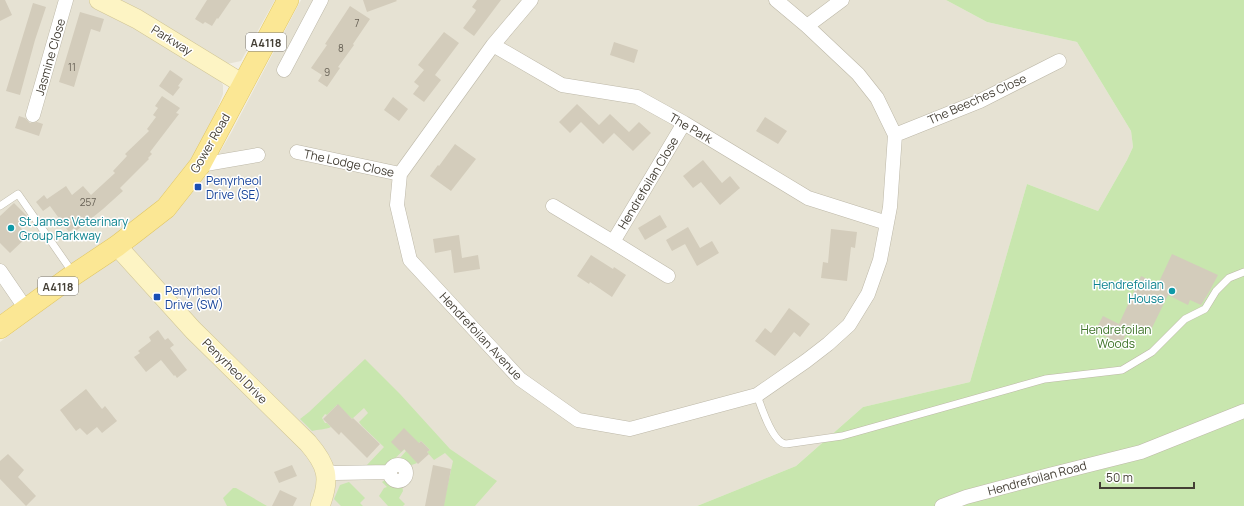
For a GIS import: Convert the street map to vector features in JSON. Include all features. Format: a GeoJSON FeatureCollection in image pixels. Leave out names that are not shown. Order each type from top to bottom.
{"type":"FeatureCollection","features":[{"type":"Feature","properties":{"kind":"main road","name":"Gower Road"},"geometry":{"type":"LineString","coordinates":[[0,328],[117,246],[166,208],[200,165],[288,0]]}},
{"type":"Feature","properties":{"kind":"street","name":"Jasmine Close"},"geometry":{"type":"LineString","coordinates":[[33,115],[66,0]]}},
{"type":"Feature","properties":{"kind":"street","name":"Parkway"},"geometry":{"type":"LineString","coordinates":[[99,0],[137,19],[243,84]]}},
{"type":"Feature","properties":{"kind":"street"},"geometry":{"type":"LineString","coordinates":[[284,70],[321,0]]}},
{"type":"Feature","properties":{"kind":"street"},"geometry":{"type":"LineString","coordinates":[[400,174],[493,45],[531,0]]}},
{"type":"Feature","properties":{"kind":"street"},"geometry":{"type":"LineString","coordinates":[[776,0],[807,26],[858,74],[878,98],[895,135]]}},
{"type":"Feature","properties":{"kind":"street"},"geometry":{"type":"LineString","coordinates":[[807,26],[842,0]]}},
{"type":"Feature","properties":{"kind":"street","name":"The Park"},"geometry":{"type":"LineString","coordinates":[[493,45],[562,85],[637,97],[684,123],[808,198],[887,223]]}},
{"type":"Feature","properties":{"kind":"street","name":"The Beeches Close"},"geometry":{"type":"LineString","coordinates":[[895,135],[980,101],[1059,61]]}},
{"type":"Feature","properties":{"kind":"street","name":"Hendrefoilan Close"},"geometry":{"type":"LineString","coordinates":[[613,242],[684,123]]}},
{"type":"Feature","properties":{"kind":"street","name":"Hendrefoilan Avenue"},"geometry":{"type":"LineString","coordinates":[[400,174],[397,205],[410,260],[520,379],[578,420],[630,429],[757,395],[806,362],[849,324],[868,294],[880,260],[891,199],[895,135]]}},
{"type":"Feature","properties":{"kind":"street","name":"The Lodge Close"},"geometry":{"type":"LineString","coordinates":[[297,152],[400,174]]}},
{"type":"Feature","properties":{"kind":"street"},"geometry":{"type":"LineString","coordinates":[[200,165],[258,155]]}},
{"type":"Feature","properties":{"kind":"street","name":"Hendrefoilan Close"},"geometry":{"type":"LineString","coordinates":[[553,206],[668,276]]}},
{"type":"Feature","properties":{"kind":"street","name":"Penyrheol Drive"},"geometry":{"type":"LineString","coordinates":[[117,246],[193,330],[308,442],[318,455],[326,471]]}},
{"type":"Feature","properties":{"kind":"street"},"geometry":{"type":"LineString","coordinates":[[0,271],[26,309]]}},
{"type":"Feature","properties":{"kind":"street","name":"Hendrefoilan Road"},"geometry":{"type":"LineString","coordinates":[[942,506],[966,497],[1141,452],[1244,411]]}},
{"type":"Feature","properties":{"kind":"street"},"geometry":{"type":"LineString","coordinates":[[320,506],[325,492],[326,471],[335,473],[389,472]]}},
{"type":"Feature","properties":{"kind":"lane"},"geometry":{"type":"LineString","coordinates":[[0,206],[18,194],[74,275]]}},
{"type":"Feature","properties":{"kind":"lane"},"geometry":{"type":"LineString","coordinates":[[757,395],[774,433],[781,443],[786,444],[842,436],[1045,379],[1122,370],[1152,352],[1185,319],[1205,310],[1216,290],[1229,278],[1244,272]]}},
{"type":"Feature","properties":{"kind":"shaded area"},"geometry":{"type":"Polygon","coordinates":[[[0,0],[275,0],[241,61],[227,64],[217,75],[223,85],[223,94],[218,107],[194,158],[166,198],[0,321],[0,0]]]}},
{"type":"Feature","properties":{"kind":"shaded area"},"geometry":{"type":"Polygon","coordinates":[[[301,0],[946,0],[987,22],[1077,42],[1131,131],[1133,147],[1098,211],[1027,184],[970,382],[863,407],[796,466],[697,506],[0,506],[0,342],[113,259],[118,258],[133,248],[206,176],[231,133],[301,0]]]}},
{"type":"Feature","properties":{"kind":"green space","name":"Hendrefoilan Woods"},"geometry":{"type":"Polygon","coordinates":[[[946,0],[1244,0],[1244,506],[697,506],[796,466],[863,407],[970,382],[1027,184],[1098,211],[1127,160],[1133,147],[1131,131],[1077,42],[987,22],[946,0]]]}},
{"type":"Feature","properties":{"kind":"green space"},"geometry":{"type":"Polygon","coordinates":[[[365,359],[400,394],[450,449],[497,481],[475,506],[443,506],[453,461],[445,453],[434,460],[427,452],[430,450],[421,441],[410,452],[417,463],[409,466],[400,458],[411,443],[387,466],[366,466],[384,447],[359,422],[368,413],[364,408],[352,419],[337,405],[322,418],[325,423],[331,427],[324,429],[312,431],[300,419],[365,359]]]}},
{"type":"Feature","properties":{"kind":"green space"},"geometry":{"type":"Polygon","coordinates":[[[385,480],[395,486],[402,485],[403,491],[399,498],[405,504],[403,506],[388,506],[379,496],[384,488],[387,487],[382,482],[385,480]]]}},
{"type":"Feature","properties":{"kind":"green space"},"geometry":{"type":"Polygon","coordinates":[[[349,482],[365,498],[360,503],[363,506],[341,506],[334,499],[340,485],[349,482]]]}},
{"type":"Feature","properties":{"kind":"green space"},"geometry":{"type":"Polygon","coordinates":[[[233,488],[236,488],[267,506],[227,506],[223,498],[233,488]]]}},
{"type":"Feature","properties":{"kind":"building"},"geometry":{"type":"Polygon","coordinates":[[[0,0],[5,0],[12,15],[0,21],[0,0]]]}},
{"type":"Feature","properties":{"kind":"building"},"geometry":{"type":"Polygon","coordinates":[[[207,0],[231,0],[212,26],[205,22],[203,24],[195,19],[207,0]]]}},
{"type":"Feature","properties":{"kind":"building"},"geometry":{"type":"Polygon","coordinates":[[[363,0],[396,0],[397,1],[367,12],[363,0]]]}},
{"type":"Feature","properties":{"kind":"building"},"geometry":{"type":"Polygon","coordinates":[[[477,0],[501,0],[474,36],[463,28],[476,10],[472,7],[477,0]]]}},
{"type":"Feature","properties":{"kind":"building"},"geometry":{"type":"Polygon","coordinates":[[[33,3],[46,7],[20,95],[6,91],[33,3]]]}},
{"type":"Feature","properties":{"kind":"building"},"geometry":{"type":"Polygon","coordinates":[[[350,6],[370,19],[338,67],[340,68],[327,87],[318,81],[322,75],[311,68],[327,45],[325,44],[350,6]]]}},
{"type":"Feature","properties":{"kind":"building"},"geometry":{"type":"Polygon","coordinates":[[[80,12],[104,19],[100,32],[91,29],[74,87],[59,82],[80,12]]]}},
{"type":"Feature","properties":{"kind":"building"},"geometry":{"type":"Polygon","coordinates":[[[444,32],[459,43],[435,75],[441,80],[424,102],[413,94],[419,86],[414,82],[424,70],[418,65],[444,32]]]}},
{"type":"Feature","properties":{"kind":"building"},"geometry":{"type":"Polygon","coordinates":[[[614,42],[638,50],[634,63],[610,55],[614,42]]]}},
{"type":"Feature","properties":{"kind":"building"},"geometry":{"type":"Polygon","coordinates":[[[170,70],[183,79],[178,86],[180,87],[173,96],[159,86],[170,70]]]}},
{"type":"Feature","properties":{"kind":"building"},"geometry":{"type":"Polygon","coordinates":[[[162,96],[180,108],[176,113],[179,114],[150,152],[152,154],[148,158],[149,159],[120,188],[123,191],[76,231],[74,228],[69,232],[50,206],[43,211],[36,202],[44,195],[47,199],[66,186],[72,195],[83,186],[91,195],[115,173],[113,171],[127,156],[125,154],[149,131],[147,129],[156,117],[153,115],[158,108],[155,106],[162,96]]]}},
{"type":"Feature","properties":{"kind":"building"},"geometry":{"type":"Polygon","coordinates":[[[393,97],[408,109],[399,121],[384,110],[393,97]]]}},
{"type":"Feature","properties":{"kind":"building"},"geometry":{"type":"Polygon","coordinates":[[[577,104],[599,125],[610,114],[629,132],[639,122],[651,133],[633,151],[614,133],[603,144],[581,122],[570,133],[559,122],[577,104]]]}},
{"type":"Feature","properties":{"kind":"building"},"geometry":{"type":"Polygon","coordinates":[[[19,116],[25,118],[30,123],[37,122],[43,124],[39,136],[15,128],[19,116]]]}},
{"type":"Feature","properties":{"kind":"building"},"geometry":{"type":"Polygon","coordinates":[[[765,117],[787,131],[778,144],[756,131],[765,117]]]}},
{"type":"Feature","properties":{"kind":"building"},"geometry":{"type":"Polygon","coordinates":[[[455,144],[476,159],[451,191],[430,176],[455,144]]]}},
{"type":"Feature","properties":{"kind":"building"},"geometry":{"type":"Polygon","coordinates":[[[703,160],[722,183],[730,176],[740,188],[720,205],[701,182],[693,188],[683,176],[703,160]]]}},
{"type":"Feature","properties":{"kind":"building","name":"St James Veterinary Group Parkway"},"geometry":{"type":"Polygon","coordinates":[[[14,203],[27,216],[18,225],[28,236],[10,253],[0,243],[0,216],[14,203]]]}},
{"type":"Feature","properties":{"kind":"building"},"geometry":{"type":"Polygon","coordinates":[[[660,215],[667,227],[645,240],[638,228],[660,215]]]}},
{"type":"Feature","properties":{"kind":"building"},"geometry":{"type":"Polygon","coordinates":[[[688,227],[700,248],[712,241],[719,253],[697,266],[685,244],[672,251],[666,240],[688,227]]]}},
{"type":"Feature","properties":{"kind":"building"},"geometry":{"type":"Polygon","coordinates":[[[831,229],[857,232],[855,248],[851,247],[847,281],[821,278],[823,262],[828,263],[831,229]]]}},
{"type":"Feature","properties":{"kind":"building"},"geometry":{"type":"Polygon","coordinates":[[[459,235],[462,258],[478,255],[480,269],[454,273],[451,250],[435,253],[433,239],[459,235]]]}},
{"type":"Feature","properties":{"kind":"building","name":"Hendrefoilan House"},"geometry":{"type":"Polygon","coordinates":[[[1172,254],[1218,275],[1201,305],[1190,300],[1188,305],[1168,295],[1150,332],[1132,323],[1121,344],[1095,331],[1103,316],[1119,324],[1141,276],[1158,284],[1172,254]]]}},
{"type":"Feature","properties":{"kind":"building"},"geometry":{"type":"Polygon","coordinates":[[[591,255],[613,269],[614,267],[626,275],[612,297],[590,282],[589,284],[577,276],[591,255]]]}},
{"type":"Feature","properties":{"kind":"building"},"geometry":{"type":"Polygon","coordinates":[[[789,308],[810,324],[800,337],[794,332],[775,356],[755,341],[765,328],[771,333],[789,308]]]}},
{"type":"Feature","properties":{"kind":"building"},"geometry":{"type":"Polygon","coordinates":[[[158,330],[165,340],[168,338],[174,345],[170,348],[187,370],[177,378],[161,360],[146,372],[134,357],[140,353],[138,351],[151,341],[149,337],[158,330]]]}},
{"type":"Feature","properties":{"kind":"building"},"geometry":{"type":"Polygon","coordinates":[[[86,389],[102,409],[105,406],[117,421],[102,433],[97,427],[87,435],[80,428],[76,431],[60,410],[86,389]]]}},
{"type":"Feature","properties":{"kind":"building"},"geometry":{"type":"Polygon","coordinates":[[[338,404],[352,419],[353,418],[380,444],[367,458],[341,432],[339,435],[323,419],[338,404]]]}},
{"type":"Feature","properties":{"kind":"building"},"geometry":{"type":"Polygon","coordinates":[[[404,428],[419,443],[421,441],[430,450],[427,452],[429,454],[418,464],[404,449],[401,452],[391,442],[404,428]]]}},
{"type":"Feature","properties":{"kind":"building"},"geometry":{"type":"Polygon","coordinates":[[[8,454],[24,470],[18,477],[36,496],[26,506],[0,479],[0,461],[8,454]]]}},
{"type":"Feature","properties":{"kind":"building"},"geometry":{"type":"Polygon","coordinates":[[[292,465],[297,476],[279,483],[274,472],[292,465]]]}},
{"type":"Feature","properties":{"kind":"building"},"geometry":{"type":"Polygon","coordinates":[[[433,465],[451,469],[444,506],[425,506],[433,465]]]}},
{"type":"Feature","properties":{"kind":"building"},"geometry":{"type":"Polygon","coordinates":[[[280,490],[297,498],[293,506],[272,506],[280,490]]]}},
{"type":"Feature","properties":{"kind":"place","name":"Penyrheol Drive (SE)"},"geometry":{"type":"Point","coordinates":[198,187]}},
{"type":"Feature","properties":{"kind":"place","name":"St James Veterinary Group Parkway"},"geometry":{"type":"Point","coordinates":[11,228]}},
{"type":"Feature","properties":{"kind":"place","name":"Hendrefoilan House"},"geometry":{"type":"Point","coordinates":[1172,291]}},
{"type":"Feature","properties":{"kind":"place","name":"Penyrheol Drive (SW)"},"geometry":{"type":"Point","coordinates":[157,297]}}]}
